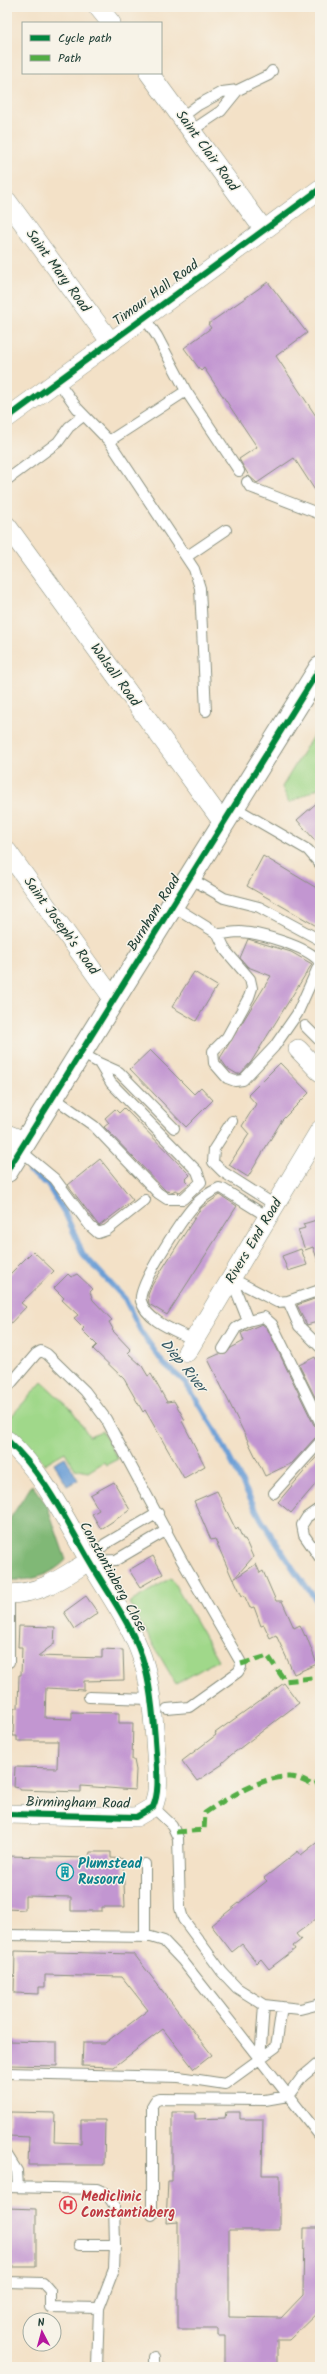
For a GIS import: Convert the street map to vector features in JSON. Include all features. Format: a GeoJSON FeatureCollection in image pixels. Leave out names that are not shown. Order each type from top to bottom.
{"type":"FeatureCollection","features":[{"type":"Feature","properties":{"kind":"street"},"geometry":{"type":"LineString","coordinates":[[98,7],[110,22]]}},
{"type":"Feature","properties":{"kind":"street","name":"Saint Clair Road"},"geometry":{"type":"LineString","coordinates":[[150,74],[264,230]]}},
{"type":"Feature","properties":{"kind":"street","name":"Timour Hall Road"},"geometry":{"type":"LineString","coordinates":[[7,418],[110,341],[320,189]]}},
{"type":"Feature","properties":{"kind":"street","name":"Saint Mary Road"},"geometry":{"type":"LineString","coordinates":[[7,200],[110,341]]}},
{"type":"Feature","properties":{"kind":"street","name":"Walsall Road"},"geometry":{"type":"LineString","coordinates":[[7,526],[229,815]]}},
{"type":"Feature","properties":{"kind":"street","name":"Burnham Road"},"geometry":{"type":"LineString","coordinates":[[14,1154],[53,1097],[90,1058],[114,1000],[320,668]]}},
{"type":"Feature","properties":{"kind":"street","name":"Saint Joseph's Road"},"geometry":{"type":"LineString","coordinates":[[7,851],[114,1000]]}},
{"type":"Feature","properties":{"kind":"street"},"geometry":{"type":"LineString","coordinates":[[298,1049],[320,1072]]}},
{"type":"Feature","properties":{"kind":"street","name":"Rivers End Road"},"geometry":{"type":"LineString","coordinates":[[191,1346],[320,1130]]}},
{"type":"Feature","properties":{"kind":"street","name":"Constantiaberg Close"},"geometry":{"type":"LineString","coordinates":[[7,1440],[36,1471],[56,1500],[89,1561],[129,1627],[145,1667],[150,1698],[155,1742],[155,1800]]}},
{"type":"Feature","properties":{"kind":"street","name":"Constantiaberg Close"},"geometry":{"type":"LineString","coordinates":[[8,1594],[37,1591],[46,1588],[89,1561]]}},
{"type":"Feature","properties":{"kind":"street","name":"Birmingham Road"},"geometry":{"type":"LineString","coordinates":[[7,1814],[114,1818],[136,1817],[155,1800]]}},
{"type":"Feature","properties":{"kind":"lane"},"geometry":{"type":"LineString","coordinates":[[187,124],[221,111],[238,90],[272,71]]}},
{"type":"Feature","properties":{"kind":"lane"},"geometry":{"type":"LineString","coordinates":[[187,124],[198,105],[222,92],[238,90]]}},
{"type":"Feature","properties":{"kind":"lane"},"geometry":{"type":"LineString","coordinates":[[144,317],[157,336],[186,391],[239,471]]}},
{"type":"Feature","properties":{"kind":"lane"},"geometry":{"type":"LineString","coordinates":[[57,380],[84,416],[109,441],[194,569],[200,588],[206,711]]}},
{"type":"Feature","properties":{"kind":"lane"},"geometry":{"type":"LineString","coordinates":[[109,441],[186,391]]}},
{"type":"Feature","properties":{"kind":"lane"},"geometry":{"type":"LineString","coordinates":[[8,479],[58,442],[69,427],[84,416]]}},
{"type":"Feature","properties":{"kind":"lane"},"geometry":{"type":"LineString","coordinates":[[246,482],[250,488],[320,514]]}},
{"type":"Feature","properties":{"kind":"lane"},"geometry":{"type":"LineString","coordinates":[[186,556],[226,530]]}},
{"type":"Feature","properties":{"kind":"lane"},"geometry":{"type":"LineString","coordinates":[[229,815],[308,850],[320,864]]}},
{"type":"Feature","properties":{"kind":"lane"},"geometry":{"type":"LineString","coordinates":[[190,878],[224,898],[259,907],[320,940]]}},
{"type":"Feature","properties":{"kind":"lane"},"geometry":{"type":"LineString","coordinates":[[173,906],[218,934],[226,951],[250,979],[252,988],[227,1037],[213,1052],[212,1058],[219,1071],[228,1078],[235,1081],[243,1080],[274,1047],[297,1014],[319,965],[316,958],[308,952],[264,935],[240,932],[218,934]]}},
{"type":"Feature","properties":{"kind":"lane"},"geometry":{"type":"LineString","coordinates":[[305,1026],[320,1041]]}},
{"type":"Feature","properties":{"kind":"lane"},"geometry":{"type":"LineString","coordinates":[[53,1097],[94,1126],[158,1193],[168,1199],[183,1199],[201,1182],[197,1171],[112,1083],[90,1058]]}},
{"type":"Feature","properties":{"kind":"lane"},"geometry":{"type":"LineString","coordinates":[[90,1058],[119,1072],[174,1128]]}},
{"type":"Feature","properties":{"kind":"lane"},"geometry":{"type":"LineString","coordinates":[[232,1121],[214,1149],[214,1162],[223,1172],[272,1211]]}},
{"type":"Feature","properties":{"kind":"lane"},"geometry":{"type":"LineString","coordinates":[[14,1154],[55,1179],[90,1226],[98,1232],[107,1230],[145,1200]]}},
{"type":"Feature","properties":{"kind":"lane"},"geometry":{"type":"LineString","coordinates":[[191,1346],[150,1316],[140,1300],[140,1291],[161,1254],[194,1206],[219,1188],[223,1188],[272,1211]]}},
{"type":"Feature","properties":{"kind":"lane"},"geometry":{"type":"LineString","coordinates":[[231,1278],[277,1302],[288,1301],[320,1290]]}},
{"type":"Feature","properties":{"kind":"lane"},"geometry":{"type":"LineString","coordinates":[[231,1278],[248,1321]]}},
{"type":"Feature","properties":{"kind":"lane"},"geometry":{"type":"LineString","coordinates":[[288,1301],[299,1326],[320,1347]]}},
{"type":"Feature","properties":{"kind":"lane"},"geometry":{"type":"LineString","coordinates":[[223,1349],[236,1328],[255,1318],[264,1317],[272,1324],[320,1422]]}},
{"type":"Feature","properties":{"kind":"lane"},"geometry":{"type":"LineString","coordinates":[[7,1388],[36,1354],[41,1351],[47,1354],[85,1391],[106,1419],[158,1513],[181,1559],[241,1664],[238,1672],[192,1705],[167,1709]]}},
{"type":"Feature","properties":{"kind":"lane"},"geometry":{"type":"LineString","coordinates":[[274,1493],[320,1442]]}},
{"type":"Feature","properties":{"kind":"lane"},"geometry":{"type":"LineString","coordinates":[[320,1508],[307,1517],[302,1525],[304,1535],[320,1558]]}},
{"type":"Feature","properties":{"kind":"lane","name":"Constantiaberg Close"},"geometry":{"type":"LineString","coordinates":[[89,1561],[104,1545],[158,1513]]}},
{"type":"Feature","properties":{"kind":"lane"},"geometry":{"type":"LineString","coordinates":[[89,1561],[116,1560],[167,1530]]}},
{"type":"Feature","properties":{"kind":"lane"},"geometry":{"type":"LineString","coordinates":[[8,1594],[9,1662]]}},
{"type":"Feature","properties":{"kind":"lane"},"geometry":{"type":"LineString","coordinates":[[89,1697],[150,1698]]}},
{"type":"Feature","properties":{"kind":"lane"},"geometry":{"type":"LineString","coordinates":[[155,1800],[172,1825],[178,1838],[180,1908],[188,1928],[237,1988],[264,2005],[300,2009],[320,2004]]}},
{"type":"Feature","properties":{"kind":"lane"},"geometry":{"type":"LineString","coordinates":[[144,1937],[145,1864]]}},
{"type":"Feature","properties":{"kind":"lane"},"geometry":{"type":"LineString","coordinates":[[7,1935],[144,1937],[164,1941],[182,1960],[320,2136]]}},
{"type":"Feature","properties":{"kind":"lane"},"geometry":{"type":"LineString","coordinates":[[260,2060],[264,2005]]}},
{"type":"Feature","properties":{"kind":"lane"},"geometry":{"type":"LineString","coordinates":[[7,2073],[178,2077],[222,2085],[229,2083],[276,2047],[282,2007]]}},
{"type":"Feature","properties":{"kind":"lane"},"geometry":{"type":"LineString","coordinates":[[152,2215],[152,2106],[155,2101],[160,2099],[269,2100],[288,2096],[302,2077],[320,2062]]}},
{"type":"Feature","properties":{"kind":"lane"},"geometry":{"type":"LineString","coordinates":[[7,2155],[17,2171],[18,2187]]}},
{"type":"Feature","properties":{"kind":"lane"},"geometry":{"type":"LineString","coordinates":[[7,2187],[92,2189],[103,2191],[114,2204],[114,2269],[99,2308],[98,2367]]}},
{"type":"Feature","properties":{"kind":"lane"},"geometry":{"type":"LineString","coordinates":[[79,2245],[115,2245]]}},
{"type":"Feature","properties":{"kind":"lane"},"geometry":{"type":"LineString","coordinates":[[7,2282],[43,2284],[50,2291],[50,2307],[99,2308]]}},
{"type":"Feature","properties":{"kind":"green space"},"geometry":{"type":"Polygon","coordinates":[[[320,724],[320,787],[289,803],[282,787],[320,724]]]}},
{"type":"Feature","properties":{"kind":"green space"},"geometry":{"type":"Polygon","coordinates":[[[42,1382],[72,1410],[89,1436],[102,1431],[118,1459],[106,1465],[104,1462],[88,1472],[75,1469],[65,1452],[44,1464],[28,1445],[7,1425],[7,1421],[42,1382]]]}},
{"type":"Feature","properties":{"kind":"green space"},"geometry":{"type":"Polygon","coordinates":[[[32,1485],[47,1505],[66,1560],[60,1566],[39,1577],[24,1580],[7,1580],[7,1523],[32,1485]]]}},
{"type":"Feature","properties":{"kind":"green space"},"geometry":{"type":"Polygon","coordinates":[[[171,1578],[218,1660],[176,1684],[129,1603],[171,1578]]]}},
{"type":"Feature","properties":{"kind":"water"},"geometry":{"type":"Polygon","coordinates":[[[65,1457],[78,1480],[67,1486],[54,1463],[65,1457]]]}},
{"type":"Feature","properties":{"kind":"building"},"geometry":{"type":"Polygon","coordinates":[[[268,282],[307,333],[276,356],[320,422],[320,498],[294,458],[257,483],[249,476],[239,459],[257,447],[204,368],[201,371],[184,348],[211,328],[208,324],[268,282]]]}},
{"type":"Feature","properties":{"kind":"building"},"geometry":{"type":"Polygon","coordinates":[[[320,800],[320,846],[297,820],[320,800]]]}},
{"type":"Feature","properties":{"kind":"building"},"geometry":{"type":"Polygon","coordinates":[[[263,856],[320,890],[320,928],[247,886],[263,856]]]}},
{"type":"Feature","properties":{"kind":"building"},"geometry":{"type":"Polygon","coordinates":[[[248,939],[291,952],[312,964],[251,1062],[240,1074],[237,1074],[227,1068],[220,1058],[271,976],[248,967],[240,958],[248,939]]]}},
{"type":"Feature","properties":{"kind":"building"},"geometry":{"type":"Polygon","coordinates":[[[194,972],[217,986],[196,1021],[172,1007],[194,972]]]}},
{"type":"Feature","properties":{"kind":"building"},"geometry":{"type":"Polygon","coordinates":[[[150,1050],[194,1094],[201,1087],[213,1100],[186,1127],[130,1069],[150,1050]]]}},
{"type":"Feature","properties":{"kind":"building"},"geometry":{"type":"Polygon","coordinates":[[[280,1063],[309,1093],[282,1120],[248,1177],[229,1165],[249,1134],[242,1126],[256,1104],[248,1095],[280,1063]]]}},
{"type":"Feature","properties":{"kind":"building"},"geometry":{"type":"Polygon","coordinates":[[[124,1108],[190,1175],[185,1180],[189,1184],[180,1192],[175,1190],[172,1192],[166,1191],[104,1127],[109,1123],[105,1118],[115,1109],[119,1113],[124,1108]]]}},
{"type":"Feature","properties":{"kind":"building"},"geometry":{"type":"Polygon","coordinates":[[[100,1159],[133,1200],[99,1226],[68,1185],[100,1159]]]}},
{"type":"Feature","properties":{"kind":"building"},"geometry":{"type":"Polygon","coordinates":[[[220,1195],[237,1206],[167,1315],[149,1304],[148,1295],[152,1285],[201,1208],[220,1195]]]}},
{"type":"Feature","properties":{"kind":"building"},"geometry":{"type":"Polygon","coordinates":[[[320,1219],[319,1264],[313,1247],[305,1250],[298,1230],[305,1228],[303,1224],[320,1219]]]}},
{"type":"Feature","properties":{"kind":"building"},"geometry":{"type":"Polygon","coordinates":[[[301,1249],[307,1265],[288,1271],[282,1256],[301,1249]]]}},
{"type":"Feature","properties":{"kind":"building"},"geometry":{"type":"Polygon","coordinates":[[[33,1251],[54,1271],[21,1303],[26,1307],[7,1327],[7,1277],[33,1251]]]}},
{"type":"Feature","properties":{"kind":"building"},"geometry":{"type":"Polygon","coordinates":[[[68,1274],[71,1277],[77,1274],[93,1289],[90,1292],[93,1300],[112,1320],[109,1322],[113,1329],[112,1330],[131,1350],[128,1353],[142,1366],[148,1376],[151,1374],[167,1402],[174,1401],[185,1420],[182,1421],[205,1466],[184,1478],[145,1410],[143,1412],[124,1379],[93,1349],[97,1345],[82,1330],[84,1328],[74,1318],[78,1315],[62,1300],[64,1298],[54,1288],[68,1274]]]}},
{"type":"Feature","properties":{"kind":"building"},"geometry":{"type":"Polygon","coordinates":[[[320,1297],[320,1321],[307,1325],[297,1305],[320,1297]]]}},
{"type":"Feature","properties":{"kind":"building"},"geometry":{"type":"Polygon","coordinates":[[[262,1324],[267,1328],[314,1425],[320,1428],[320,1436],[315,1438],[292,1463],[265,1476],[208,1359],[219,1354],[226,1354],[231,1348],[244,1341],[241,1333],[262,1324]]]}},
{"type":"Feature","properties":{"kind":"building"},"geometry":{"type":"Polygon","coordinates":[[[315,1357],[320,1367],[320,1407],[299,1365],[315,1357]]]}},
{"type":"Feature","properties":{"kind":"building"},"geometry":{"type":"Polygon","coordinates":[[[320,1453],[320,1479],[291,1513],[278,1502],[320,1453]]]}},
{"type":"Feature","properties":{"kind":"building"},"geometry":{"type":"Polygon","coordinates":[[[114,1482],[130,1510],[101,1529],[92,1514],[99,1510],[90,1495],[114,1482]]]}},
{"type":"Feature","properties":{"kind":"building"},"geometry":{"type":"Polygon","coordinates":[[[217,1491],[236,1530],[238,1528],[253,1557],[233,1580],[215,1539],[211,1540],[194,1501],[217,1491]]]}},
{"type":"Feature","properties":{"kind":"building"},"geometry":{"type":"Polygon","coordinates":[[[153,1556],[163,1574],[140,1587],[129,1570],[153,1556]]]}},
{"type":"Feature","properties":{"kind":"building"},"geometry":{"type":"Polygon","coordinates":[[[256,1564],[260,1573],[263,1571],[276,1601],[282,1601],[294,1628],[300,1625],[305,1636],[306,1635],[317,1664],[294,1674],[276,1635],[270,1638],[264,1625],[261,1626],[254,1607],[250,1608],[244,1595],[242,1596],[234,1579],[256,1564]]]}},
{"type":"Feature","properties":{"kind":"building"},"geometry":{"type":"Polygon","coordinates":[[[86,1596],[98,1613],[75,1629],[64,1612],[86,1596]]]}},
{"type":"Feature","properties":{"kind":"building"},"geometry":{"type":"Polygon","coordinates":[[[19,1626],[55,1627],[54,1644],[38,1656],[102,1658],[102,1649],[123,1650],[124,1680],[84,1681],[84,1690],[46,1688],[45,1718],[72,1719],[72,1712],[119,1713],[119,1723],[133,1723],[132,1760],[134,1760],[136,1770],[135,1790],[81,1786],[81,1792],[20,1790],[20,1788],[14,1787],[15,1767],[57,1768],[58,1741],[17,1741],[17,1736],[13,1736],[14,1708],[18,1708],[19,1675],[21,1675],[22,1647],[18,1647],[19,1626]]]}},
{"type":"Feature","properties":{"kind":"building"},"geometry":{"type":"Polygon","coordinates":[[[284,1683],[299,1703],[231,1755],[222,1763],[223,1764],[197,1781],[182,1761],[216,1735],[215,1733],[284,1683]]]}},
{"type":"Feature","properties":{"kind":"building"},"geometry":{"type":"Polygon","coordinates":[[[320,1840],[320,1916],[296,1934],[301,1940],[293,1946],[295,1949],[269,1969],[261,1959],[257,1963],[242,1944],[232,1952],[211,1925],[267,1881],[264,1878],[298,1851],[301,1855],[320,1840]]]}},
{"type":"Feature","properties":{"kind":"building","name":"Plumstead Rusoord"},"geometry":{"type":"Polygon","coordinates":[[[90,1852],[111,1852],[111,1858],[123,1859],[125,1907],[102,1907],[102,1911],[71,1911],[71,1897],[25,1896],[25,1910],[7,1909],[7,1856],[89,1858],[90,1852]]]}},
{"type":"Feature","properties":{"kind":"building"},"geometry":{"type":"Polygon","coordinates":[[[15,1951],[134,1954],[212,2055],[194,2069],[163,2029],[114,2067],[82,2066],[83,2043],[105,2043],[148,2010],[122,1977],[45,1975],[45,1987],[39,1987],[39,1994],[14,1993],[15,1951]]]}},
{"type":"Feature","properties":{"kind":"building"},"geometry":{"type":"Polygon","coordinates":[[[7,2041],[57,2042],[57,2066],[7,2065],[7,2041]]]}},
{"type":"Feature","properties":{"kind":"building"},"geometry":{"type":"Polygon","coordinates":[[[10,2112],[55,2113],[54,2142],[81,2143],[81,2120],[105,2120],[104,2165],[28,2165],[29,2137],[9,2136],[10,2112]]]}},
{"type":"Feature","properties":{"kind":"building"},"geometry":{"type":"Polygon","coordinates":[[[172,2112],[195,2112],[195,2119],[225,2118],[226,2112],[240,2112],[240,2119],[263,2119],[262,2175],[280,2175],[280,2230],[229,2230],[229,2317],[281,2318],[303,2295],[304,2228],[320,2228],[320,2310],[289,2340],[277,2340],[277,2367],[225,2367],[225,2336],[218,2336],[218,2329],[178,2329],[178,2222],[166,2223],[168,2181],[172,2181],[172,2112]]]}},
{"type":"Feature","properties":{"kind":"building"},"geometry":{"type":"Polygon","coordinates":[[[7,2208],[36,2209],[36,2267],[7,2267],[7,2208]]]}},
{"type":"Feature","properties":{"kind":"waterway","name":"Diep River"},"geometry":{"type":"LineString","coordinates":[[29,1171],[47,1184],[66,1215],[83,1254],[125,1299],[140,1330],[163,1363],[185,1382],[214,1428],[261,1519],[294,1570],[317,1601],[320,1608]]}},
{"type":"Feature","properties":{"kind":"marked path"},"geometry":{"type":"LineString","coordinates":[[241,1664],[268,1656],[285,1681],[320,1677]]}},
{"type":"Feature","properties":{"kind":"marked path"},"geometry":{"type":"LineString","coordinates":[[176,1832],[204,1830],[205,1813],[223,1801],[257,1784],[280,1777],[293,1777],[313,1785],[320,1782]]}},
{"type":"Feature","properties":{"kind":"cycle path"},"geometry":{"type":"LineString","coordinates":[[7,418],[320,189]]}},
{"type":"Feature","properties":{"kind":"cycle path"},"geometry":{"type":"LineString","coordinates":[[7,1171],[320,668]]}},
{"type":"Feature","properties":{"kind":"cycle path"},"geometry":{"type":"LineString","coordinates":[[7,1440],[20,1453],[43,1482],[128,1625],[134,1638],[145,1667],[149,1688],[158,1781],[157,1794],[153,1807],[136,1817],[7,1814]]}},
{"type":"Feature","properties":{"kind":"place","name":"Plumstead Rusoord"},"geometry":{"type":"Point","coordinates":[65,1872]}},
{"type":"Feature","properties":{"kind":"place","name":"Mediclinic Constantiaberg"},"geometry":{"type":"Point","coordinates":[68,2205]}}]}
